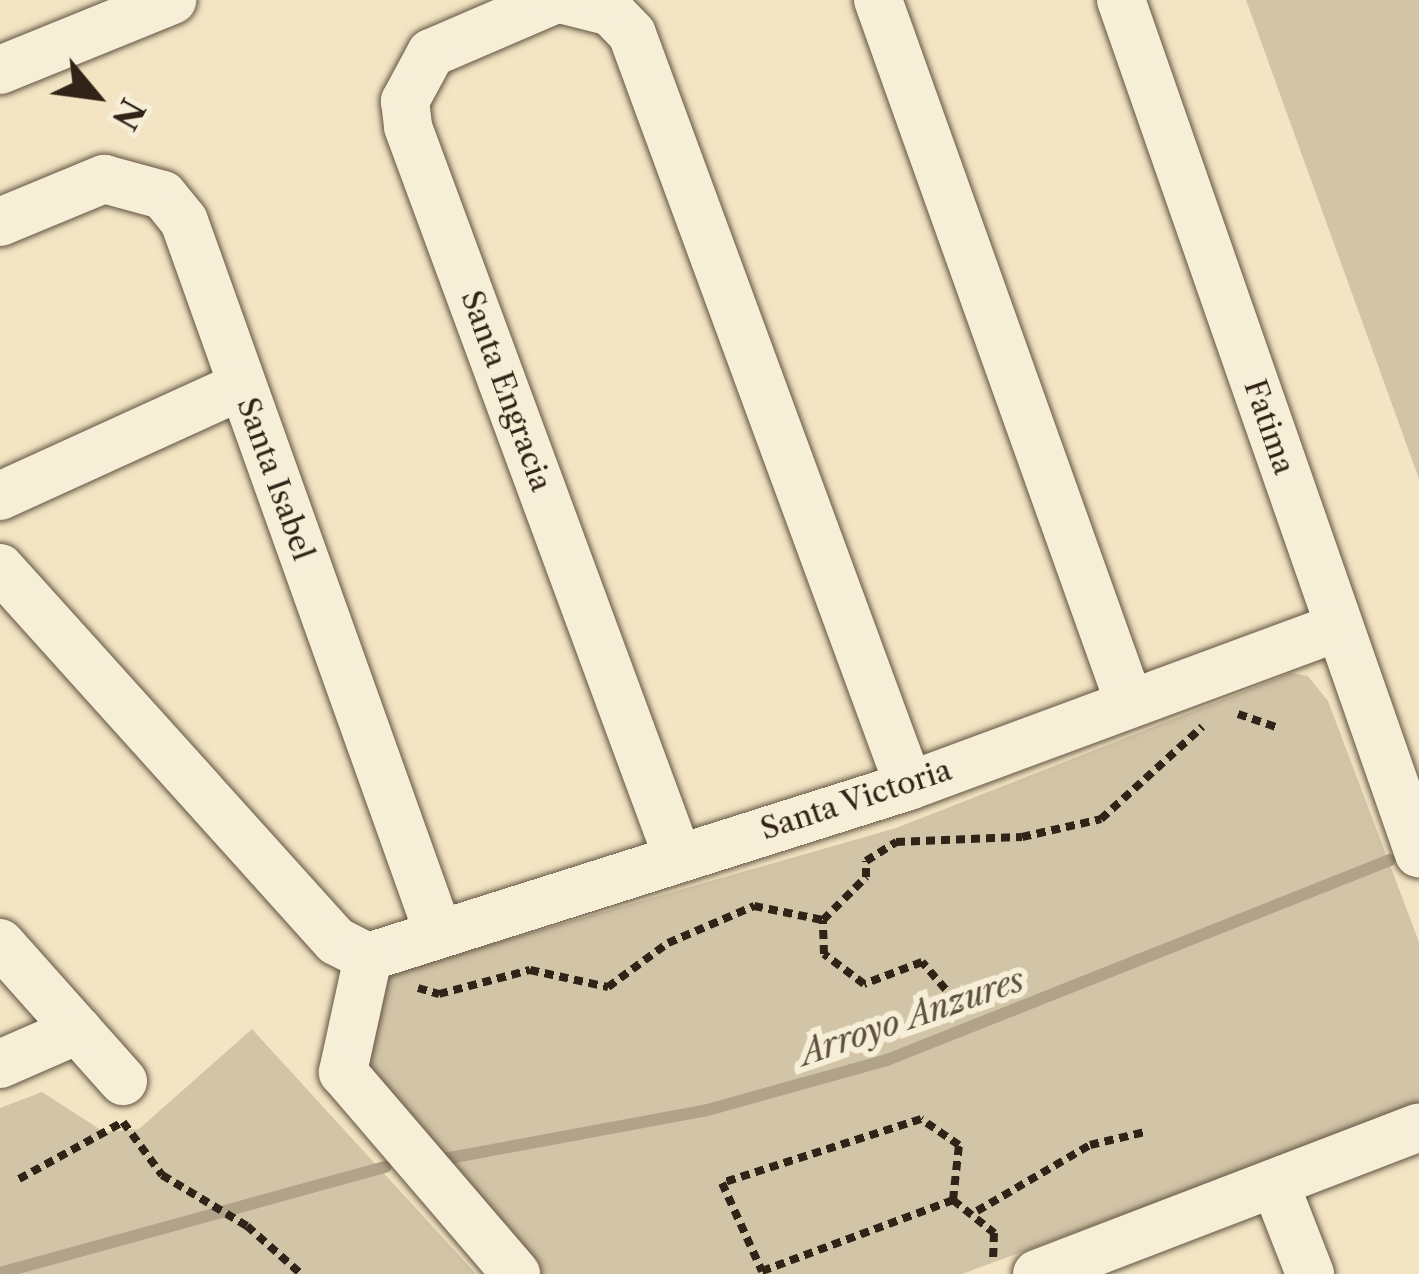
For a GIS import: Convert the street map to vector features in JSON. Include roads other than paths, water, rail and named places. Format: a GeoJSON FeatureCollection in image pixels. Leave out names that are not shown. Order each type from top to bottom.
{"type":"FeatureCollection","features":[{"type":"Feature","properties":{"kind":"street"},"geometry":{"type":"LineString","coordinates":[[0,70],[172,0]]}},
{"type":"Feature","properties":{"kind":"street","name":"Santa Engracia"},"geometry":{"type":"LineString","coordinates":[[554,0],[431,52],[405,101],[408,127],[678,858]]}},
{"type":"Feature","properties":{"kind":"street"},"geometry":{"type":"LineString","coordinates":[[564,0],[611,12],[632,34],[909,785]]}},
{"type":"Feature","properties":{"kind":"street"},"geometry":{"type":"LineString","coordinates":[[878,0],[1130,703]]}},
{"type":"Feature","properties":{"kind":"street","name":"Fatima"},"geometry":{"type":"LineString","coordinates":[[1120,0],[1419,854]]}},
{"type":"Feature","properties":{"kind":"street","name":"Santa Isabel"},"geometry":{"type":"LineString","coordinates":[[0,222],[104,179],[163,195],[184,221],[438,932]]}},
{"type":"Feature","properties":{"kind":"street"},"geometry":{"type":"LineString","coordinates":[[0,496],[241,386]]}},
{"type":"Feature","properties":{"kind":"street"},"geometry":{"type":"LineString","coordinates":[[0,568],[335,941],[366,963],[343,1072],[516,1274]]}},
{"type":"Feature","properties":{"kind":"street","name":"Santa Victoria"},"geometry":{"type":"LineString","coordinates":[[366,963],[438,932],[909,785],[1338,627]]}},
{"type":"Feature","properties":{"kind":"street"},"geometry":{"type":"LineString","coordinates":[[0,943],[123,1081]]}},
{"type":"Feature","properties":{"kind":"street"},"geometry":{"type":"LineString","coordinates":[[0,1064],[79,1030]]}},
{"type":"Feature","properties":{"kind":"street"},"geometry":{"type":"LineString","coordinates":[[1033,1270],[1419,1127]]}},
{"type":"Feature","properties":{"kind":"street"},"geometry":{"type":"LineString","coordinates":[[1275,1184],[1310,1274]]}},
{"type":"Feature","properties":{"kind":"waterway","name":"Arroyo Anzures"},"geometry":{"type":"LineString","coordinates":[[433,1161],[704,1111],[887,1060],[1390,860]]}},
{"type":"Feature","properties":{"kind":"waterway","name":"Arroyo Anzures"},"geometry":{"type":"LineString","coordinates":[[0,1273],[386,1167]]}}]}
